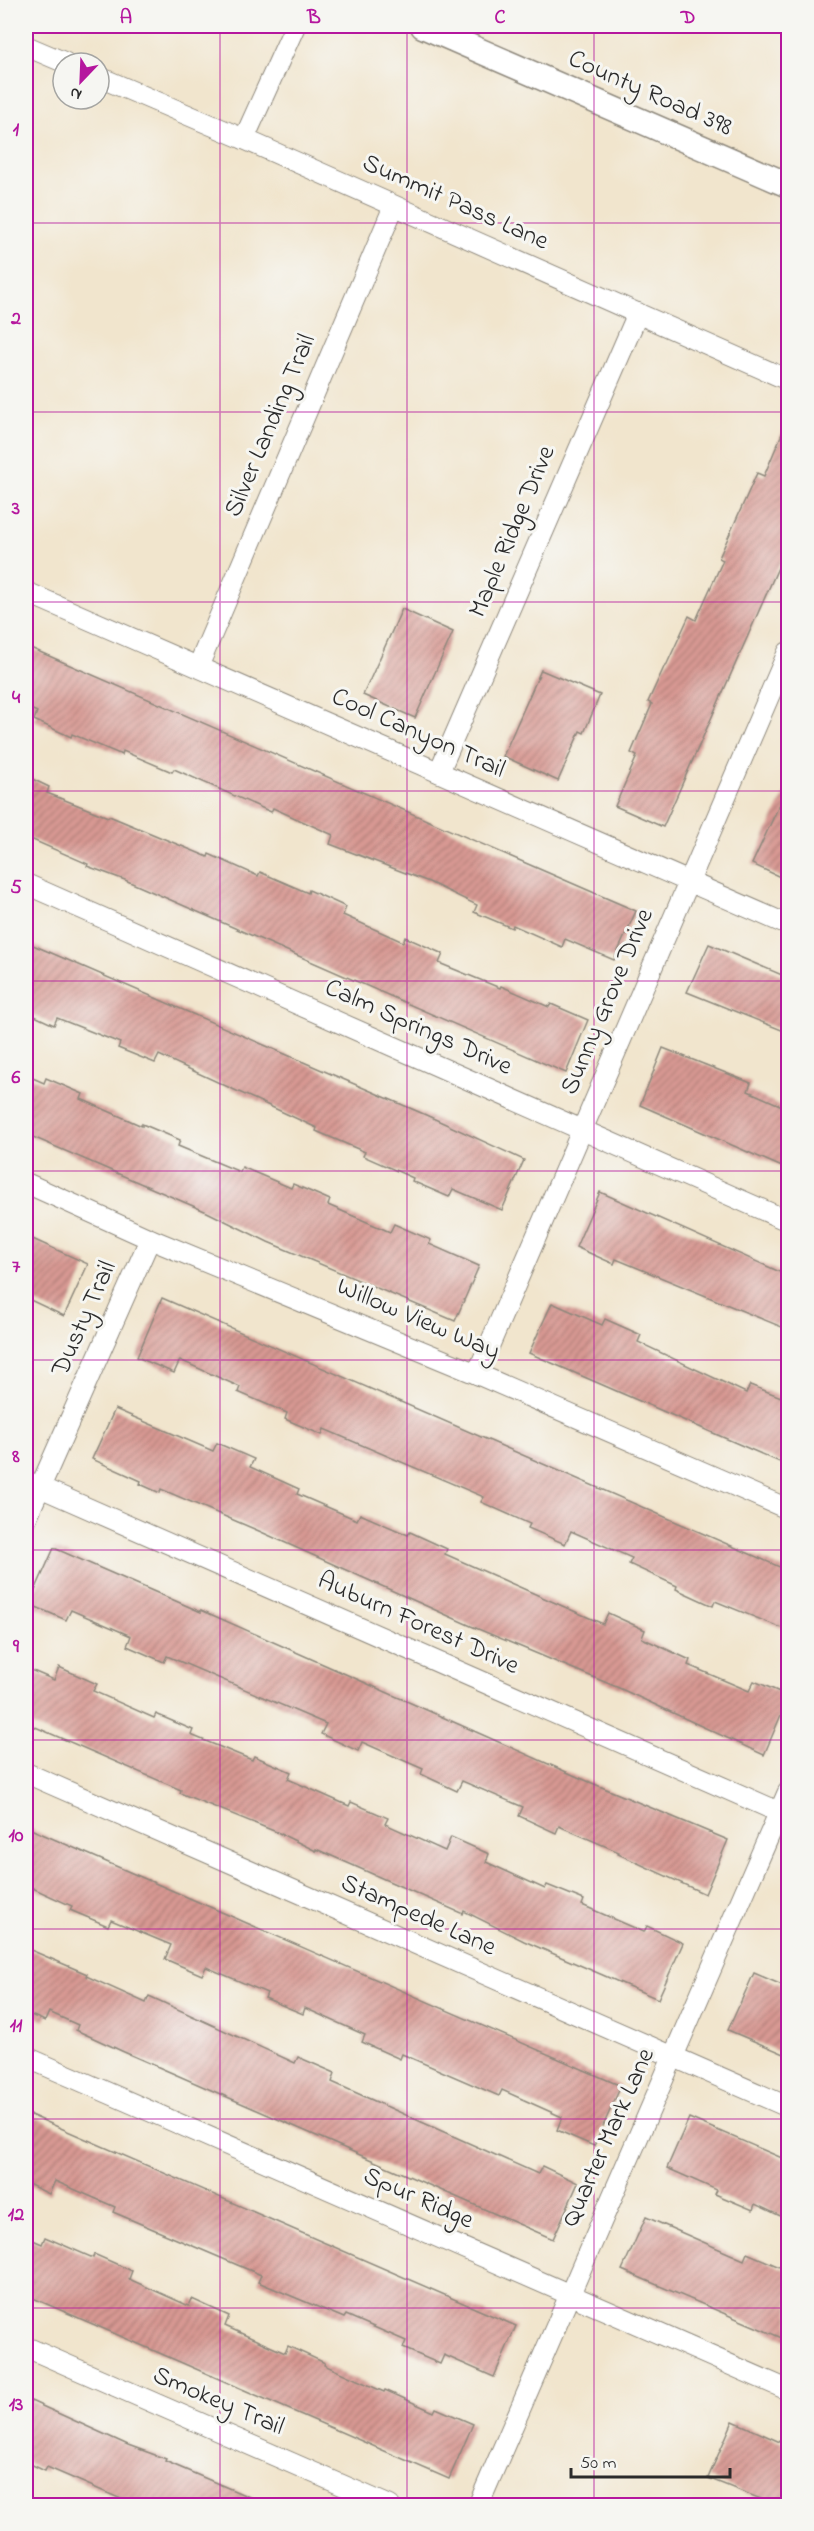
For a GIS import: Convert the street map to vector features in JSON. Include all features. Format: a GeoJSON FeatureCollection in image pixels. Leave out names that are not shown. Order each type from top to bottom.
{"type":"FeatureCollection","features":[{"type":"Feature","properties":{"kind":"street"},"geometry":{"type":"LineString","coordinates":[[244,139],[295,26]]}},
{"type":"Feature","properties":{"kind":"street","name":"County Road 398"},"geometry":{"type":"LineString","coordinates":[[423,26],[789,185]]}},
{"type":"Feature","properties":{"kind":"street"},"geometry":{"type":"LineString","coordinates":[[26,46],[51,57]]}},
{"type":"Feature","properties":{"kind":"street","name":"Summit Pass Lane"},"geometry":{"type":"LineString","coordinates":[[111,82],[789,380]]}},
{"type":"Feature","properties":{"kind":"street","name":"Silver Landing Trail"},"geometry":{"type":"LineString","coordinates":[[198,667],[394,206]]}},
{"type":"Feature","properties":{"kind":"street","name":"Maple Ridge Drive"},"geometry":{"type":"LineString","coordinates":[[439,772],[638,313]]}},
{"type":"Feature","properties":{"kind":"street","name":"Cool Canyon Trail"},"geometry":{"type":"LineString","coordinates":[[26,592],[789,925]]}},
{"type":"Feature","properties":{"kind":"street","name":"Sunny Grove Drive"},"geometry":{"type":"LineString","coordinates":[[477,1374],[789,652]]}},
{"type":"Feature","properties":{"kind":"street","name":"Calm Springs Drive"},"geometry":{"type":"LineString","coordinates":[[26,884],[789,1221]]}},
{"type":"Feature","properties":{"kind":"street","name":"Willow View Way"},"geometry":{"type":"LineString","coordinates":[[26,1183],[150,1239],[477,1374],[789,1509]]}},
{"type":"Feature","properties":{"kind":"street","name":"Dusty Trail"},"geometry":{"type":"LineString","coordinates":[[26,1519],[33,1484],[150,1239]]}},
{"type":"Feature","properties":{"kind":"street","name":"Auburn Forest Drive"},"geometry":{"type":"LineString","coordinates":[[33,1484],[784,1814]]}},
{"type":"Feature","properties":{"kind":"street","name":"Stampede Lane"},"geometry":{"type":"LineString","coordinates":[[26,1773],[789,2107]]}},
{"type":"Feature","properties":{"kind":"street","name":"Quarter Mark Lane"},"geometry":{"type":"LineString","coordinates":[[478,2505],[784,1814],[789,1792]]}},
{"type":"Feature","properties":{"kind":"street","name":"Spur Ridge"},"geometry":{"type":"LineString","coordinates":[[26,2057],[789,2390]]}},
{"type":"Feature","properties":{"kind":"street","name":"Smokey Trail"},"geometry":{"type":"LineString","coordinates":[[26,2347],[390,2505]]}},
{"type":"Feature","properties":{"kind":"building"},"geometry":{"type":"Polygon","coordinates":[[[789,417],[789,543],[663,827],[615,806],[637,756],[631,753],[652,704],[648,702],[665,665],[689,616],[696,620],[723,560],[719,558],[757,473],[764,476],[789,417]]]}},
{"type":"Feature","properties":{"kind":"building"},"geometry":{"type":"Polygon","coordinates":[[[402,609],[453,632],[415,718],[363,695],[402,609]]]}},
{"type":"Feature","properties":{"kind":"building"},"geometry":{"type":"Polygon","coordinates":[[[26,646],[636,911],[614,960],[565,939],[562,947],[513,925],[512,928],[474,912],[477,905],[429,882],[330,844],[333,835],[273,808],[271,812],[174,769],[172,772],[123,751],[122,755],[72,734],[71,737],[34,720],[37,712],[26,707],[26,646]]]}},
{"type":"Feature","properties":{"kind":"building"},"geometry":{"type":"Polygon","coordinates":[[[541,670],[600,695],[584,733],[580,731],[558,781],[503,756],[541,670]]]}},
{"type":"Feature","properties":{"kind":"building"},"geometry":{"type":"Polygon","coordinates":[[[26,776],[49,787],[47,793],[208,857],[209,854],[258,876],[260,872],[308,893],[309,890],[346,907],[343,915],[403,942],[405,937],[443,954],[439,963],[588,1020],[566,1073],[125,880],[87,866],[88,864],[26,837],[26,776]]]}},
{"type":"Feature","properties":{"kind":"building"},"geometry":{"type":"Polygon","coordinates":[[[789,784],[789,881],[752,864],[789,784]]]}},
{"type":"Feature","properties":{"kind":"building"},"geometry":{"type":"Polygon","coordinates":[[[26,942],[426,1115],[524,1160],[502,1210],[453,1189],[449,1197],[412,1181],[413,1178],[363,1156],[365,1152],[316,1131],[317,1128],[159,1055],[155,1063],[118,1048],[120,1043],[57,1018],[54,1025],[26,1012],[26,942]]]}},
{"type":"Feature","properties":{"kind":"building"},"geometry":{"type":"Polygon","coordinates":[[[709,944],[789,978],[789,1033],[687,992],[709,944]]]}},
{"type":"Feature","properties":{"kind":"building"},"geometry":{"type":"Polygon","coordinates":[[[663,1048],[751,1083],[748,1091],[789,1109],[789,1170],[640,1105],[663,1048]]]}},
{"type":"Feature","properties":{"kind":"building"},"geometry":{"type":"Polygon","coordinates":[[[26,1075],[44,1083],[46,1078],[83,1094],[81,1099],[180,1140],[178,1146],[240,1172],[242,1167],[291,1188],[293,1184],[330,1200],[328,1205],[390,1232],[394,1224],[431,1240],[429,1244],[479,1266],[455,1321],[268,1242],[207,1212],[26,1134],[26,1075]]]}},
{"type":"Feature","properties":{"kind":"building"},"geometry":{"type":"Polygon","coordinates":[[[600,1192],[789,1276],[789,1330],[616,1259],[614,1264],[576,1247],[600,1192]]]}},
{"type":"Feature","properties":{"kind":"building"},"geometry":{"type":"Polygon","coordinates":[[[26,1236],[88,1264],[64,1316],[26,1298],[26,1236]]]}},
{"type":"Feature","properties":{"kind":"building"},"geometry":{"type":"Polygon","coordinates":[[[162,1298],[789,1571],[789,1631],[715,1601],[713,1606],[629,1564],[632,1558],[571,1531],[565,1544],[528,1528],[530,1524],[481,1502],[484,1497],[324,1429],[322,1435],[285,1419],[287,1413],[238,1392],[240,1387],[180,1360],[174,1373],[137,1357],[162,1298]]]}},
{"type":"Feature","properties":{"kind":"building"},"geometry":{"type":"Polygon","coordinates":[[[552,1303],[602,1325],[605,1319],[641,1335],[638,1342],[746,1393],[750,1385],[789,1400],[789,1466],[529,1353],[552,1303]]]}},
{"type":"Feature","properties":{"kind":"building"},"geometry":{"type":"Polygon","coordinates":[[[115,1409],[213,1451],[217,1443],[254,1459],[250,1467],[299,1489],[297,1494],[357,1520],[360,1514],[408,1535],[410,1532],[447,1549],[445,1554],[603,1624],[608,1613],[645,1630],[642,1638],[690,1660],[688,1665],[749,1691],[754,1681],[789,1696],[764,1755],[619,1688],[471,1626],[259,1531],[161,1489],[160,1493],[140,1484],[141,1481],[92,1459],[115,1409]]]}},
{"type":"Feature","properties":{"kind":"building"},"geometry":{"type":"Polygon","coordinates":[[[54,1548],[201,1612],[201,1610],[580,1778],[728,1840],[705,1894],[559,1826],[556,1833],[519,1816],[523,1807],[462,1781],[457,1791],[421,1774],[423,1769],[362,1742],[358,1751],[321,1734],[326,1724],[167,1656],[164,1662],[127,1646],[131,1636],[71,1610],[66,1620],[29,1604],[54,1548]]]}},
{"type":"Feature","properties":{"kind":"building"},"geometry":{"type":"Polygon","coordinates":[[[59,1667],[97,1684],[93,1691],[154,1718],[156,1714],[193,1730],[191,1735],[252,1760],[254,1756],[291,1772],[288,1779],[349,1806],[351,1802],[388,1818],[385,1824],[445,1851],[451,1837],[489,1854],[486,1862],[545,1889],[547,1885],[584,1900],[582,1905],[644,1932],[647,1926],[683,1943],[658,1999],[524,1941],[464,1911],[463,1914],[279,1833],[180,1793],[181,1790],[26,1723],[26,1668],[54,1680],[59,1667]]]}},
{"type":"Feature","properties":{"kind":"building"},"geometry":{"type":"Polygon","coordinates":[[[26,1827],[621,2086],[594,2146],[557,2130],[562,2117],[502,2090],[499,2096],[402,2054],[400,2059],[362,2042],[365,2035],[305,2008],[303,2014],[265,1998],[267,1993],[206,1967],[202,1975],[165,1959],[171,1945],[111,1920],[108,1926],[70,1910],[72,1906],[26,1885],[26,1827]]]}},
{"type":"Feature","properties":{"kind":"building"},"geometry":{"type":"Polygon","coordinates":[[[26,1948],[146,2003],[149,1996],[295,2063],[298,2057],[335,2073],[332,2082],[538,2174],[542,2166],[578,2183],[553,2239],[124,2052],[76,2030],[78,2025],[49,2012],[45,2021],[26,2013],[26,1948]]]}},
{"type":"Feature","properties":{"kind":"building"},"geometry":{"type":"Polygon","coordinates":[[[754,1973],[789,1988],[789,2056],[728,2030],[754,1973]]]}},
{"type":"Feature","properties":{"kind":"building"},"geometry":{"type":"Polygon","coordinates":[[[26,2113],[516,2326],[494,2377],[444,2355],[440,2364],[403,2348],[406,2341],[346,2315],[344,2318],[258,2282],[261,2275],[113,2212],[115,2207],[55,2181],[49,2194],[26,2183],[26,2113]]]}},
{"type":"Feature","properties":{"kind":"building"},"geometry":{"type":"Polygon","coordinates":[[[689,2118],[789,2161],[789,2220],[755,2204],[753,2210],[715,2194],[717,2190],[667,2168],[689,2118]]]}},
{"type":"Feature","properties":{"kind":"building"},"geometry":{"type":"Polygon","coordinates":[[[646,2217],[744,2260],[747,2253],[789,2271],[789,2341],[622,2270],[646,2217]]]}},
{"type":"Feature","properties":{"kind":"building"},"geometry":{"type":"Polygon","coordinates":[[[26,2237],[42,2244],[45,2237],[93,2258],[94,2254],[132,2271],[129,2279],[189,2306],[192,2299],[229,2316],[225,2326],[285,2353],[288,2346],[384,2392],[385,2390],[434,2412],[436,2408],[473,2424],[449,2479],[26,2295],[26,2237]]]}},
{"type":"Feature","properties":{"kind":"building"},"geometry":{"type":"Polygon","coordinates":[[[31,2401],[268,2505],[135,2505],[47,2467],[45,2471],[26,2462],[26,2413],[31,2401]]]}},
{"type":"Feature","properties":{"kind":"building"},"geometry":{"type":"Polygon","coordinates":[[[733,2421],[789,2446],[789,2505],[776,2505],[708,2478],[733,2421]]]}}]}
